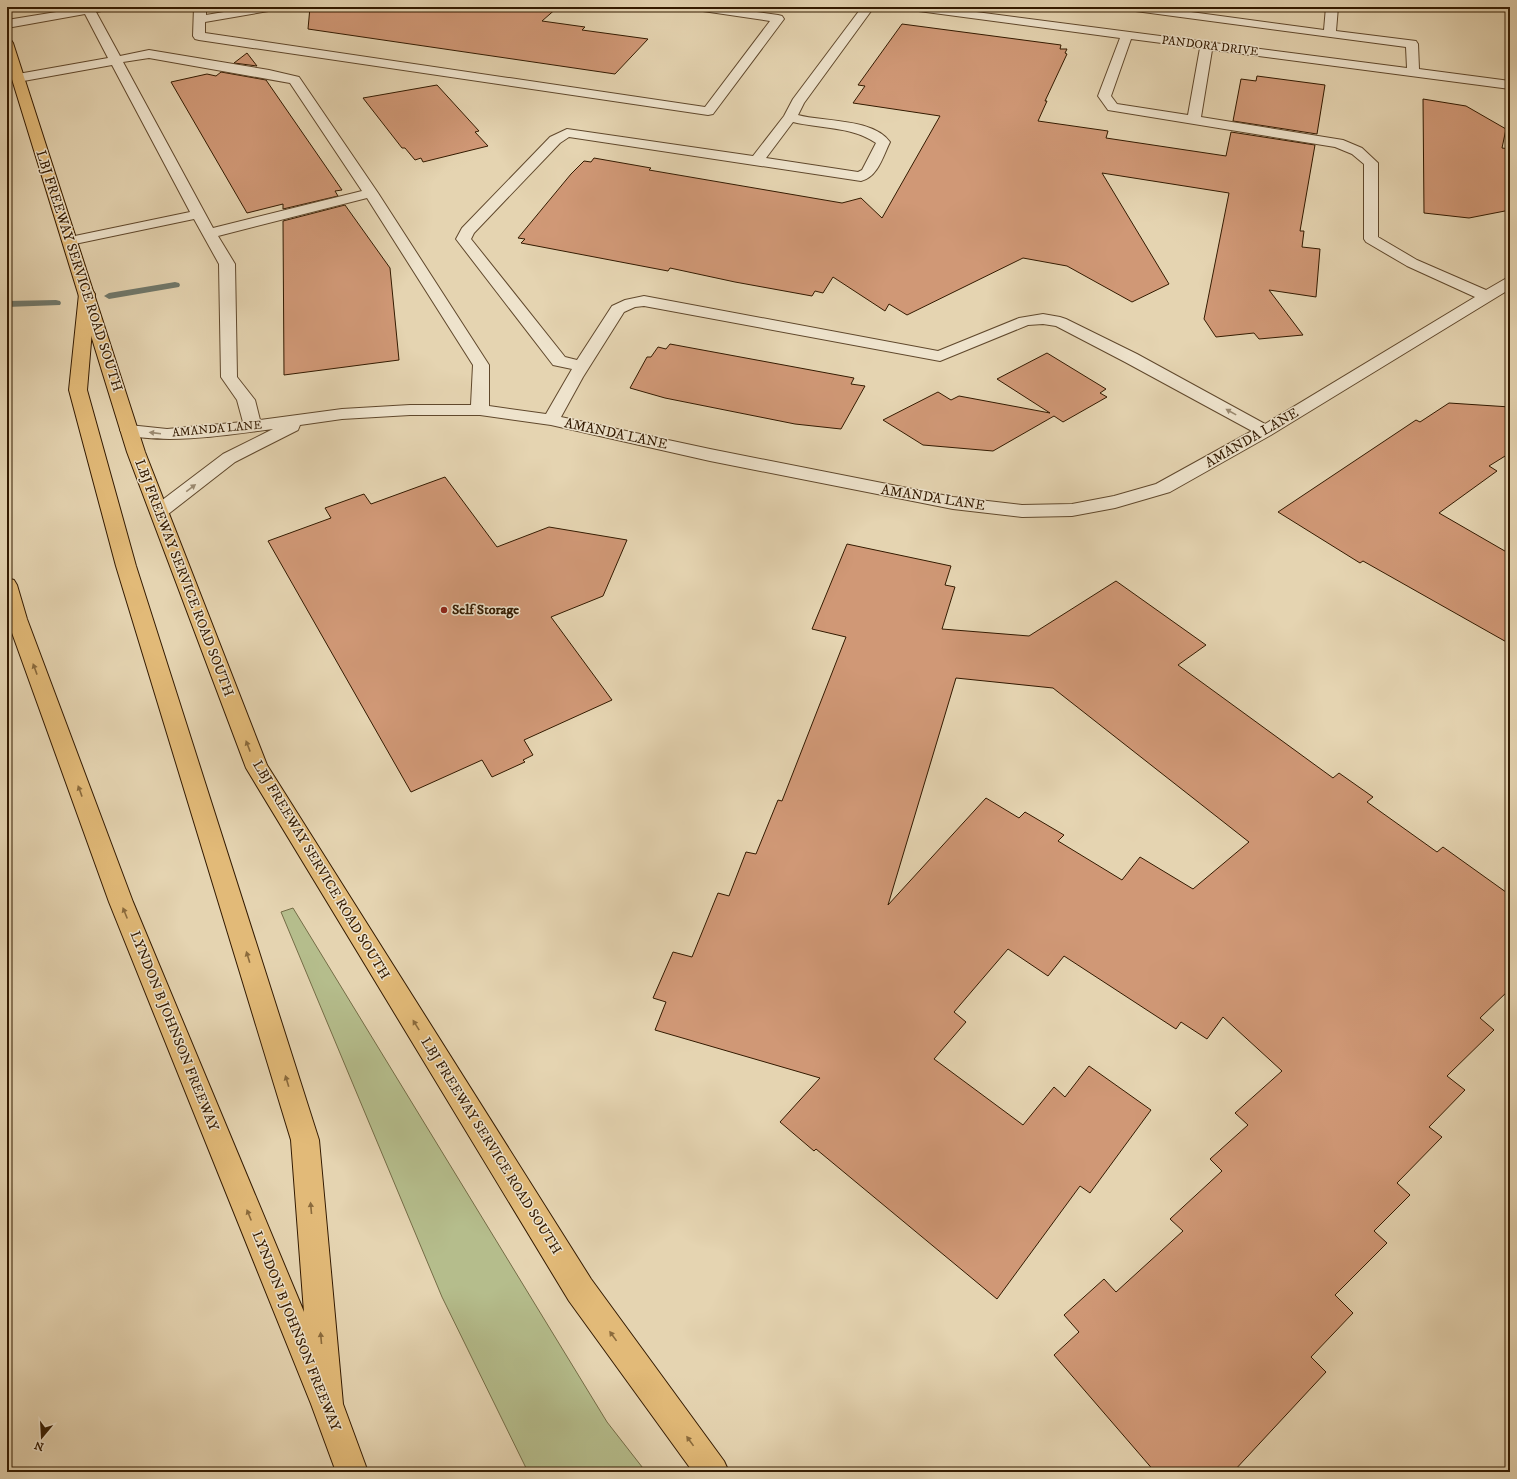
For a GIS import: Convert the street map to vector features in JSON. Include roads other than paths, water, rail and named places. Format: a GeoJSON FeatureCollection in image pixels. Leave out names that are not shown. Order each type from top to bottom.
{"type":"FeatureCollection","features":[{"type":"Feature","properties":{"kind":"main road","name":"LBJ FREEWAY SERVICE ROAD SOUTH"},"geometry":{"type":"LineString","coordinates":[[7,43],[136,452],[160,511],[257,768],[580,1290],[713,1472]]}},
{"type":"Feature","properties":{"kind":"main road"},"geometry":{"type":"LineString","coordinates":[[87,294],[78,390],[126,566],[305,1140],[327,1404]]}},
{"type":"Feature","properties":{"kind":"main road","name":"LYNDON B JOHNSON FREEWAY"},"geometry":{"type":"LineString","coordinates":[[7,585],[17,619],[121,902],[327,1404],[352,1472]]}},
{"type":"Feature","properties":{"kind":"street"},"geometry":{"type":"LineString","coordinates":[[7,24],[108,7]]}},
{"type":"Feature","properties":{"kind":"street"},"geometry":{"type":"LineString","coordinates":[[200,7],[199,36],[708,111],[778,19],[696,7]]}},
{"type":"Feature","properties":{"kind":"street"},"geometry":{"type":"LineString","coordinates":[[199,20],[274,7]]}},
{"type":"Feature","properties":{"kind":"street"},"geometry":{"type":"LineString","coordinates":[[757,161],[790,117],[798,102],[868,7]]}},
{"type":"Feature","properties":{"kind":"street","name":"PANDORA DRIVE"},"geometry":{"type":"LineString","coordinates":[[911,7],[979,11],[1127,35],[1510,85]]}},
{"type":"Feature","properties":{"kind":"street"},"geometry":{"type":"LineString","coordinates":[[1128,7],[1412,44],[1413,72]]}},
{"type":"Feature","properties":{"kind":"street"},"geometry":{"type":"LineString","coordinates":[[1330,34],[1332,7]]}},
{"type":"Feature","properties":{"kind":"street"},"geometry":{"type":"LineString","coordinates":[[89,10],[198,214],[227,264],[229,377],[246,400],[253,426]]}},
{"type":"Feature","properties":{"kind":"street"},"geometry":{"type":"LineString","coordinates":[[1127,35],[1104,96],[1113,107],[1338,143],[1358,151],[1371,163],[1370,239],[1412,263],[1487,296]]}},
{"type":"Feature","properties":{"kind":"street"},"geometry":{"type":"LineString","coordinates":[[1194,120],[1207,46]]}},
{"type":"Feature","properties":{"kind":"street"},"geometry":{"type":"LineString","coordinates":[[18,78],[149,54],[269,74],[295,80],[371,192],[394,231],[481,365],[480,410]]}},
{"type":"Feature","properties":{"kind":"street"},"geometry":{"type":"LineString","coordinates":[[582,366],[559,361],[463,239],[467,231],[555,140],[567,134],[587,135],[861,177],[868,172],[883,142],[877,137],[849,127],[797,120],[790,117]]}},
{"type":"Feature","properties":{"kind":"street"},"geometry":{"type":"LineString","coordinates":[[209,234],[371,192]]}},
{"type":"Feature","properties":{"kind":"street"},"geometry":{"type":"LineString","coordinates":[[70,241],[198,214]]}},
{"type":"Feature","properties":{"kind":"street","name":"AMANDA LANE"},"geometry":{"type":"LineString","coordinates":[[129,430],[167,434],[306,420],[342,414],[410,410],[480,410],[551,420],[710,455],[953,504],[1022,511],[1072,510],[1115,502],[1163,488],[1265,431],[1510,282]]}},
{"type":"Feature","properties":{"kind":"street"},"geometry":{"type":"LineString","coordinates":[[551,420],[582,366],[618,309],[631,302],[644,301],[940,356],[1025,321],[1043,319],[1060,322],[1131,358],[1265,431]]}},
{"type":"Feature","properties":{"kind":"street","name":"AMANDA LANE"},"geometry":{"type":"LineString","coordinates":[[160,511],[230,458],[306,420]]}},
{"type":"Feature","properties":{"kind":"waterway"},"geometry":{"type":"LineString","coordinates":[[109,296],[175,285]]}},
{"type":"Feature","properties":{"kind":"waterway"},"geometry":{"type":"LineString","coordinates":[[7,304],[56,303]]}},
{"type":"Feature","properties":{"kind":"place","name":"Self Storage"},"geometry":{"type":"Point","coordinates":[444,610]}}]}
